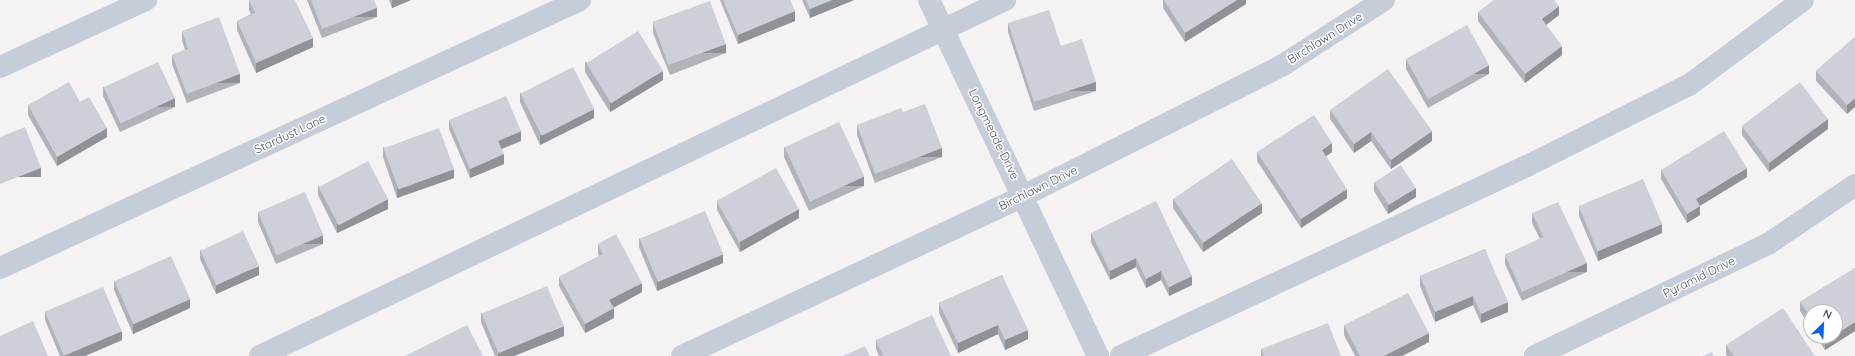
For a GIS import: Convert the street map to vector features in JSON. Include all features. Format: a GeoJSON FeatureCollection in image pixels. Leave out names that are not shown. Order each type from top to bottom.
{"type":"FeatureCollection","features":[{"type":"Feature","properties":{"kind":"street"},"geometry":{"type":"LineString","coordinates":[[0,67],[146,0]]}},
{"type":"Feature","properties":{"kind":"street","name":"Stardust Lane"},"geometry":{"type":"LineString","coordinates":[[0,268],[580,0]]}},
{"type":"Feature","properties":{"kind":"street","name":"Longmeade Drive"},"geometry":{"type":"LineString","coordinates":[[929,0],[1098,356]]}},
{"type":"Feature","properties":{"kind":"street"},"geometry":{"type":"LineString","coordinates":[[260,356],[944,31],[1005,0]]}},
{"type":"Feature","properties":{"kind":"street","name":"Birchlawn Drive"},"geometry":{"type":"LineString","coordinates":[[682,356],[1023,196],[1283,65],[1384,0]]}},
{"type":"Feature","properties":{"kind":"street"},"geometry":{"type":"LineString","coordinates":[[1121,356],[1527,166],[1689,85],[1803,0]]}},
{"type":"Feature","properties":{"kind":"street","name":"Pyramid Drive"},"geometry":{"type":"LineString","coordinates":[[1535,356],[1768,244],[1855,185]]}},
{"type":"Feature","properties":{"kind":"building"},"geometry":{"type":"Polygon","coordinates":[[[249,0],[295,0],[313,38],[256,63],[237,21],[255,13],[249,0]]]}},
{"type":"Feature","properties":{"kind":"building"},"geometry":{"type":"Polygon","coordinates":[[[311,0],[374,0],[377,8],[322,29],[311,0]]]}},
{"type":"Feature","properties":{"kind":"building"},"geometry":{"type":"Polygon","coordinates":[[[723,0],[790,0],[795,11],[738,35],[723,0]]]}},
{"type":"Feature","properties":{"kind":"building"},"geometry":{"type":"Polygon","coordinates":[[[806,0],[832,0],[810,9],[806,0]]]}},
{"type":"Feature","properties":{"kind":"building"},"geometry":{"type":"Polygon","coordinates":[[[1164,0],[1237,0],[1185,33],[1164,0]]]}},
{"type":"Feature","properties":{"kind":"building"},"geometry":{"type":"Polygon","coordinates":[[[1494,0],[1554,0],[1559,6],[1542,19],[1562,46],[1525,74],[1478,12],[1494,0]]]}},
{"type":"Feature","properties":{"kind":"building"},"geometry":{"type":"Polygon","coordinates":[[[710,1],[726,44],[668,65],[653,22],[710,1]]]}},
{"type":"Feature","properties":{"kind":"building"},"geometry":{"type":"Polygon","coordinates":[[[1049,10],[1061,46],[1082,39],[1096,82],[1034,102],[1008,23],[1049,10]]]}},
{"type":"Feature","properties":{"kind":"building"},"geometry":{"type":"Polygon","coordinates":[[[219,17],[240,74],[187,94],[172,55],[188,49],[182,31],[219,17]]]}},
{"type":"Feature","properties":{"kind":"building"},"geometry":{"type":"Polygon","coordinates":[[[1467,25],[1489,65],[1428,99],[1406,59],[1467,25]]]}},
{"type":"Feature","properties":{"kind":"building"},"geometry":{"type":"Polygon","coordinates":[[[638,31],[663,71],[611,103],[586,63],[638,31]]]}},
{"type":"Feature","properties":{"kind":"building"},"geometry":{"type":"Polygon","coordinates":[[[1855,37],[1855,98],[1847,105],[1816,71],[1855,37]]]}},
{"type":"Feature","properties":{"kind":"building"},"geometry":{"type":"Polygon","coordinates":[[[158,62],[175,98],[121,124],[104,87],[158,62]]]}},
{"type":"Feature","properties":{"kind":"building"},"geometry":{"type":"Polygon","coordinates":[[[573,67],[594,109],[542,136],[520,94],[573,67]]]}},
{"type":"Feature","properties":{"kind":"building"},"geometry":{"type":"Polygon","coordinates":[[[1388,69],[1432,131],[1391,160],[1371,132],[1354,144],[1330,110],[1388,69]]]}},
{"type":"Feature","properties":{"kind":"building"},"geometry":{"type":"Polygon","coordinates":[[[69,82],[80,102],[89,97],[107,128],[57,157],[28,105],[69,82]]]}},
{"type":"Feature","properties":{"kind":"building"},"geometry":{"type":"Polygon","coordinates":[[[1800,82],[1828,119],[1769,163],[1742,126],[1800,82]]]}},
{"type":"Feature","properties":{"kind":"building"},"geometry":{"type":"Polygon","coordinates":[[[506,96],[521,131],[498,141],[504,154],[470,169],[449,120],[506,96]]]}},
{"type":"Feature","properties":{"kind":"building"},"geometry":{"type":"Polygon","coordinates":[[[925,104],[942,148],[875,174],[857,125],[901,108],[903,112],[925,104]]]}},
{"type":"Feature","properties":{"kind":"building"},"geometry":{"type":"Polygon","coordinates":[[[1314,115],[1332,143],[1322,150],[1347,189],[1301,219],[1257,152],[1314,115]]]}},
{"type":"Feature","properties":{"kind":"building"},"geometry":{"type":"Polygon","coordinates":[[[839,122],[864,176],[810,202],[785,147],[839,122]]]}},
{"type":"Feature","properties":{"kind":"building"},"geometry":{"type":"Polygon","coordinates":[[[25,127],[41,168],[0,184],[0,137],[25,127]]]}},
{"type":"Feature","properties":{"kind":"building"},"geometry":{"type":"Polygon","coordinates":[[[439,128],[454,169],[399,190],[384,148],[439,128]]]}},
{"type":"Feature","properties":{"kind":"building"},"geometry":{"type":"Polygon","coordinates":[[[1724,131],[1747,168],[1696,199],[1700,206],[1687,214],[1661,170],[1724,131]]]}},
{"type":"Feature","properties":{"kind":"building"},"geometry":{"type":"Polygon","coordinates":[[[1232,159],[1262,203],[1203,243],[1173,199],[1232,159]]]}},
{"type":"Feature","properties":{"kind":"building"},"geometry":{"type":"Polygon","coordinates":[[[368,161],[388,199],[339,225],[319,187],[368,161]]]}},
{"type":"Feature","properties":{"kind":"building"},"geometry":{"type":"Polygon","coordinates":[[[1401,165],[1416,188],[1389,205],[1374,182],[1401,165]]]}},
{"type":"Feature","properties":{"kind":"building"},"geometry":{"type":"Polygon","coordinates":[[[776,168],[799,209],[739,242],[717,201],[776,168]]]}},
{"type":"Feature","properties":{"kind":"building"},"geometry":{"type":"Polygon","coordinates":[[[1643,179],[1662,224],[1598,251],[1579,206],[1643,179]]]}},
{"type":"Feature","properties":{"kind":"building"},"geometry":{"type":"Polygon","coordinates":[[[305,192],[323,235],[276,255],[258,212],[305,192]]]}},
{"type":"Feature","properties":{"kind":"building"},"geometry":{"type":"Polygon","coordinates":[[[1156,201],[1192,276],[1169,287],[1161,271],[1146,279],[1136,258],[1110,271],[1091,233],[1156,201]]]}},
{"type":"Feature","properties":{"kind":"building"},"geometry":{"type":"Polygon","coordinates":[[[1558,202],[1587,263],[1522,292],[1505,255],[1543,237],[1532,213],[1558,202]]]}},
{"type":"Feature","properties":{"kind":"building"},"geometry":{"type":"Polygon","coordinates":[[[705,211],[723,254],[658,282],[640,239],[705,211]]]}},
{"type":"Feature","properties":{"kind":"building"},"geometry":{"type":"Polygon","coordinates":[[[243,231],[259,265],[216,285],[200,251],[243,231]]]}},
{"type":"Feature","properties":{"kind":"building"},"geometry":{"type":"Polygon","coordinates":[[[616,234],[642,283],[609,300],[614,308],[585,324],[559,277],[603,254],[598,244],[616,234]]]}},
{"type":"Feature","properties":{"kind":"building"},"geometry":{"type":"Polygon","coordinates":[[[1485,249],[1508,302],[1481,314],[1473,296],[1435,312],[1420,276],[1485,249]]]}},
{"type":"Feature","properties":{"kind":"building"},"geometry":{"type":"Polygon","coordinates":[[[171,256],[190,299],[133,324],[114,281],[171,256]]]}},
{"type":"Feature","properties":{"kind":"building"},"geometry":{"type":"Polygon","coordinates":[[[1855,268],[1855,322],[1843,330],[1843,304],[1803,304],[1803,306],[1800,302],[1855,268]]]}},
{"type":"Feature","properties":{"kind":"building"},"geometry":{"type":"Polygon","coordinates":[[[1002,275],[1028,330],[1005,340],[998,325],[958,343],[939,303],[1002,275]]]}},
{"type":"Feature","properties":{"kind":"building"},"geometry":{"type":"Polygon","coordinates":[[[547,286],[564,326],[498,353],[482,314],[547,286]]]}},
{"type":"Feature","properties":{"kind":"building"},"geometry":{"type":"Polygon","coordinates":[[[103,287],[122,331],[64,356],[45,312],[103,287]]]}},
{"type":"Feature","properties":{"kind":"building"},"geometry":{"type":"Polygon","coordinates":[[[1408,293],[1429,333],[1384,356],[1360,356],[1344,325],[1408,293]]]}},
{"type":"Feature","properties":{"kind":"building"},"geometry":{"type":"Polygon","coordinates":[[[1783,308],[1803,338],[1803,344],[1807,344],[1815,356],[1734,356],[1726,345],[1783,308]]]}},
{"type":"Feature","properties":{"kind":"building"},"geometry":{"type":"Polygon","coordinates":[[[932,315],[951,356],[883,356],[876,340],[932,315]]]}},
{"type":"Feature","properties":{"kind":"building"},"geometry":{"type":"Polygon","coordinates":[[[33,321],[48,356],[0,356],[0,336],[33,321]]]}},
{"type":"Feature","properties":{"kind":"building"},"geometry":{"type":"Polygon","coordinates":[[[1328,323],[1341,356],[1264,356],[1261,349],[1328,323]]]}},
{"type":"Feature","properties":{"kind":"building"},"geometry":{"type":"Polygon","coordinates":[[[467,325],[483,356],[405,356],[467,325]]]}},
{"type":"Feature","properties":{"kind":"building"},"geometry":{"type":"Polygon","coordinates":[[[865,346],[870,356],[843,356],[865,346]]]}},
{"type":"Feature","properties":{"kind":"building"},"geometry":{"type":"Polygon","coordinates":[[[1712,352],[1714,356],[1703,356],[1712,352]]]}}]}
